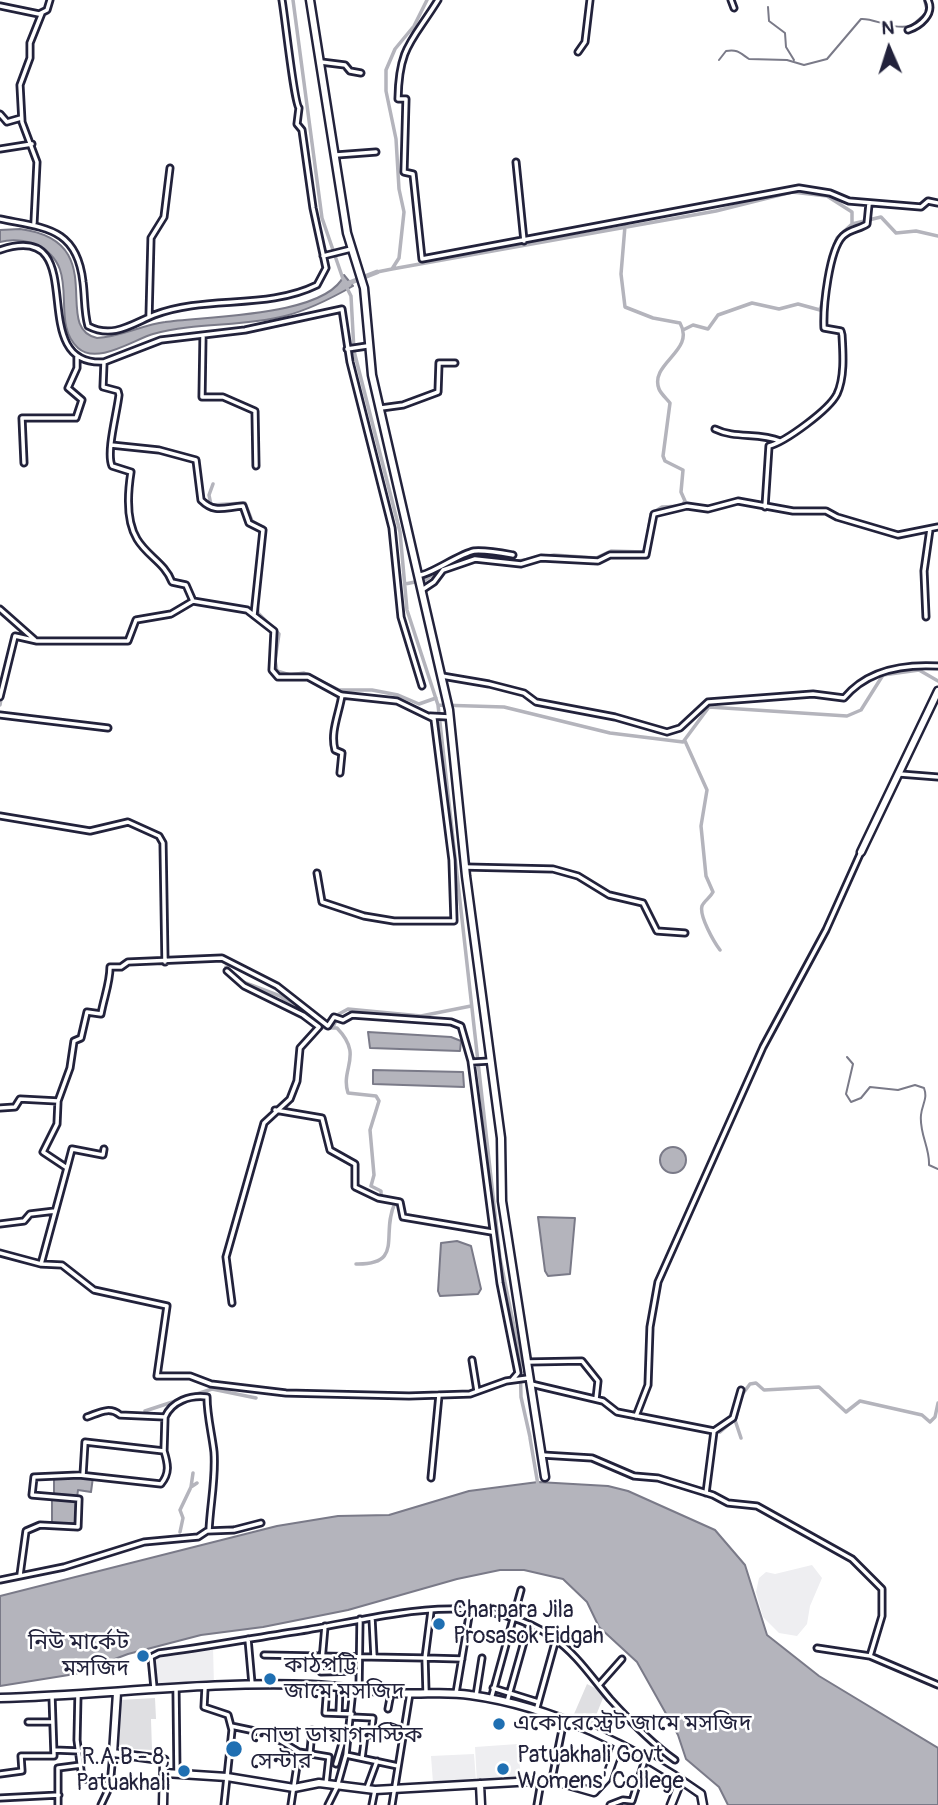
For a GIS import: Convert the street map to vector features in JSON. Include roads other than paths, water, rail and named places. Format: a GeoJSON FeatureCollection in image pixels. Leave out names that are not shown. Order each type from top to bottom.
{"type":"FeatureCollection","features":[{"type":"Feature","properties":{"kind":"street"},"geometry":{"type":"LineString","coordinates":[[33,224],[38,168],[21,118],[20,85],[30,58],[30,43],[50,0]]}},
{"type":"Feature","properties":{"kind":"street"},"geometry":{"type":"LineString","coordinates":[[0,219],[49,228],[62,238],[80,262],[88,326],[114,331],[149,317],[184,308],[270,299],[317,285],[326,271],[325,256],[313,208],[302,130],[297,124],[299,108],[294,103],[294,73],[282,0]]}},
{"type":"Feature","properties":{"kind":"street"},"geometry":{"type":"LineString","coordinates":[[310,0],[351,249],[364,288],[367,346],[379,408],[447,698],[488,1061],[501,1145],[502,1201],[545,1477]]}},
{"type":"Feature","properties":{"kind":"street"},"geometry":{"type":"LineString","coordinates":[[437,0],[408,41],[399,66],[398,99],[406,99],[404,172],[413,174],[422,259],[799,188],[869,204],[921,207],[928,201],[938,203]]}},
{"type":"Feature","properties":{"kind":"street"},"geometry":{"type":"LineString","coordinates":[[578,52],[586,41],[590,0]]}},
{"type":"Feature","properties":{"kind":"street"},"geometry":{"type":"LineString","coordinates":[[731,0],[734,8]]}},
{"type":"Feature","properties":{"kind":"street"},"geometry":{"type":"LineString","coordinates":[[908,30],[929,15],[931,8],[928,0]]}},
{"type":"Feature","properties":{"kind":"street"},"geometry":{"type":"LineString","coordinates":[[0,6],[42,13]]}},
{"type":"Feature","properties":{"kind":"street"},"geometry":{"type":"LineString","coordinates":[[319,62],[336,62],[347,66],[350,71],[361,73]]}},
{"type":"Feature","properties":{"kind":"street"},"geometry":{"type":"LineString","coordinates":[[0,114],[7,122],[21,118]]}},
{"type":"Feature","properties":{"kind":"street"},"geometry":{"type":"LineString","coordinates":[[0,149],[32,144]]}},
{"type":"Feature","properties":{"kind":"street"},"geometry":{"type":"LineString","coordinates":[[334,155],[376,152]]}},
{"type":"Feature","properties":{"kind":"street"},"geometry":{"type":"LineString","coordinates":[[516,162],[524,241]]}},
{"type":"Feature","properties":{"kind":"street"},"geometry":{"type":"LineString","coordinates":[[149,317],[151,238],[164,216],[170,167]]}},
{"type":"Feature","properties":{"kind":"street"},"geometry":{"type":"LineString","coordinates":[[765,507],[769,446],[780,441],[827,406],[837,394],[842,374],[842,335],[841,331],[824,328],[826,296],[839,242],[852,230],[867,224],[869,204]]}},
{"type":"Feature","properties":{"kind":"street"},"geometry":{"type":"LineString","coordinates":[[0,250],[31,248],[47,257],[54,269],[63,341],[77,357],[93,363],[104,362],[161,340],[203,336],[342,309],[346,320],[347,349],[392,528],[401,617],[422,687]]}},
{"type":"Feature","properties":{"kind":"street"},"geometry":{"type":"LineString","coordinates":[[325,256],[351,249]]}},
{"type":"Feature","properties":{"kind":"street"},"geometry":{"type":"LineString","coordinates":[[203,336],[202,397],[223,397],[255,411],[256,466]]}},
{"type":"Feature","properties":{"kind":"street"},"geometry":{"type":"LineString","coordinates":[[347,349],[367,346]]}},
{"type":"Feature","properties":{"kind":"street"},"geometry":{"type":"LineString","coordinates":[[24,463],[23,418],[76,418],[82,400],[68,388],[77,368],[77,357]]}},
{"type":"Feature","properties":{"kind":"street"},"geometry":{"type":"LineString","coordinates":[[104,362],[103,387],[118,391],[119,395],[108,452],[112,466],[131,472],[127,500],[136,538],[167,569],[172,582],[186,585],[193,601]]}},
{"type":"Feature","properties":{"kind":"street"},"geometry":{"type":"LineString","coordinates":[[379,408],[403,405],[438,392],[437,366],[439,363],[455,363]]}},
{"type":"Feature","properties":{"kind":"street"},"geometry":{"type":"LineString","coordinates":[[715,429],[724,433],[748,433],[780,441]]}},
{"type":"Feature","properties":{"kind":"street"},"geometry":{"type":"LineString","coordinates":[[111,445],[159,450],[196,460],[201,500],[212,509],[243,506],[249,523],[262,530],[254,615]]}},
{"type":"Feature","properties":{"kind":"street"},"geometry":{"type":"LineString","coordinates":[[422,590],[434,582],[443,570],[475,559],[521,564],[541,558],[598,561],[610,555],[646,555],[653,514],[665,509],[687,506],[708,509],[738,501],[765,507],[826,511],[837,517],[898,535],[938,527]]}},
{"type":"Feature","properties":{"kind":"street"},"geometry":{"type":"LineString","coordinates":[[926,617],[924,571],[930,529]]}},
{"type":"Feature","properties":{"kind":"street"},"geometry":{"type":"LineString","coordinates":[[419,575],[425,575],[440,564],[472,552],[513,555]]}},
{"type":"Feature","properties":{"kind":"street"},"geometry":{"type":"LineString","coordinates":[[0,697],[13,639],[18,635],[37,641],[128,640],[136,620],[171,614],[193,601],[243,609],[275,633],[272,662],[275,676],[283,679],[308,677],[342,695],[390,700],[431,715],[449,714]]}},
{"type":"Feature","properties":{"kind":"street"},"geometry":{"type":"LineString","coordinates":[[0,610],[37,641]]}},
{"type":"Feature","properties":{"kind":"street"},"geometry":{"type":"LineString","coordinates":[[442,676],[480,682],[524,693],[536,702],[615,717],[667,732],[680,728],[708,702],[813,694],[844,698],[851,689],[883,670],[938,666]]}},
{"type":"Feature","properties":{"kind":"street"},"geometry":{"type":"LineString","coordinates":[[636,1416],[649,1381],[650,1327],[658,1282],[762,1047],[826,930],[938,691]]}},
{"type":"Feature","properties":{"kind":"street"},"geometry":{"type":"LineString","coordinates":[[340,773],[342,753],[335,750],[334,724],[342,695]]}},
{"type":"Feature","properties":{"kind":"street"},"geometry":{"type":"LineString","coordinates":[[0,715],[108,728]]}},
{"type":"Feature","properties":{"kind":"street"},"geometry":{"type":"LineString","coordinates":[[317,873],[322,902],[364,916],[394,921],[454,921],[449,833],[435,719],[431,715]]}},
{"type":"Feature","properties":{"kind":"street"},"geometry":{"type":"LineString","coordinates":[[900,774],[938,777]]}},
{"type":"Feature","properties":{"kind":"street"},"geometry":{"type":"LineString","coordinates":[[0,816],[90,831],[128,822],[159,836],[163,843],[165,962]]}},
{"type":"Feature","properties":{"kind":"street"},"geometry":{"type":"LineString","coordinates":[[449,833],[461,832]]}},
{"type":"Feature","properties":{"kind":"street"},"geometry":{"type":"LineString","coordinates":[[465,867],[541,868],[578,876],[609,895],[643,903],[657,931],[685,933]]}},
{"type":"Feature","properties":{"kind":"street"},"geometry":{"type":"LineString","coordinates":[[67,1168],[43,1152],[57,1124],[58,1101],[70,1068],[74,1041],[81,1038],[87,1012],[101,1014],[104,993],[110,983],[110,967],[121,967],[128,962],[222,958],[277,986],[328,1026],[334,1017],[343,1020],[352,1015],[456,1023],[463,1028],[472,1062],[493,1232],[518,1373],[512,1380]]}},
{"type":"Feature","properties":{"kind":"street"},"geometry":{"type":"LineString","coordinates":[[228,971],[244,986],[303,1015],[319,1026],[300,1048],[297,1081],[290,1099],[264,1123],[226,1257],[232,1303]]}},
{"type":"Feature","properties":{"kind":"street"},"geometry":{"type":"LineString","coordinates":[[472,1062],[488,1061]]}},
{"type":"Feature","properties":{"kind":"street"},"geometry":{"type":"LineString","coordinates":[[0,1108],[15,1107],[20,1099],[58,1101]]}},
{"type":"Feature","properties":{"kind":"street"},"geometry":{"type":"LineString","coordinates":[[275,1110],[322,1118],[332,1153],[355,1164],[355,1187],[378,1198],[400,1202],[403,1217],[493,1232]]}},
{"type":"Feature","properties":{"kind":"street"},"geometry":{"type":"LineString","coordinates":[[41,1264],[72,1149],[103,1155],[104,1149]]}},
{"type":"Feature","properties":{"kind":"street"},"geometry":{"type":"LineString","coordinates":[[0,1224],[23,1221],[30,1214],[55,1211]]}},
{"type":"Feature","properties":{"kind":"street"},"geometry":{"type":"LineString","coordinates":[[0,1253],[41,1264],[62,1265],[93,1290],[167,1306],[156,1376],[190,1376],[211,1384],[286,1393],[439,1395],[477,1391],[512,1380],[531,1381],[569,1395],[596,1399],[617,1412],[714,1432]]}},
{"type":"Feature","properties":{"kind":"street"},"geometry":{"type":"LineString","coordinates":[[472,1360],[477,1391]]}},
{"type":"Feature","properties":{"kind":"street"},"geometry":{"type":"LineString","coordinates":[[528,1362],[582,1361],[598,1381],[596,1399]]}},
{"type":"Feature","properties":{"kind":"street"},"geometry":{"type":"LineString","coordinates":[[706,1493],[714,1432],[733,1418],[741,1390]]}},
{"type":"Feature","properties":{"kind":"street"},"geometry":{"type":"LineString","coordinates":[[431,1478],[439,1395]]}},
{"type":"Feature","properties":{"kind":"street"},"geometry":{"type":"LineString","coordinates":[[20,1575],[26,1531],[40,1525],[78,1527],[79,1520],[79,1499],[32,1495],[34,1477],[83,1475],[161,1484],[168,1471],[164,1451],[165,1417],[174,1404],[192,1397],[207,1397],[208,1427],[214,1449],[214,1503],[209,1531]]}},
{"type":"Feature","properties":{"kind":"street"},"geometry":{"type":"LineString","coordinates":[[87,1418],[107,1410],[115,1410],[120,1415],[165,1417]]}},
{"type":"Feature","properties":{"kind":"street"},"geometry":{"type":"LineString","coordinates":[[83,1475],[85,1442],[164,1451]]}},
{"type":"Feature","properties":{"kind":"street"},"geometry":{"type":"LineString","coordinates":[[542,1455],[592,1458],[634,1476],[659,1478],[728,1503],[757,1506],[852,1559],[882,1589],[882,1616],[870,1656]]}},
{"type":"Feature","properties":{"kind":"street"},"geometry":{"type":"LineString","coordinates":[[0,1580],[64,1567],[144,1542],[198,1537],[209,1531],[234,1530],[261,1522]]}},
{"type":"Feature","properties":{"kind":"street"},"geometry":{"type":"LineString","coordinates":[[491,1699],[521,1590]]}},
{"type":"Feature","properties":{"kind":"street"},"geometry":{"type":"LineString","coordinates":[[456,1693],[470,1610]]}},
{"type":"Feature","properties":{"kind":"street"},"geometry":{"type":"LineString","coordinates":[[154,1690],[152,1656],[360,1619],[431,1611],[470,1610],[513,1617],[530,1623],[556,1639],[641,1732],[675,1760]]}},
{"type":"Feature","properties":{"kind":"street"},"geometry":{"type":"LineString","coordinates":[[426,1692],[425,1658],[431,1611]]}},
{"type":"Feature","properties":{"kind":"street"},"geometry":{"type":"LineString","coordinates":[[372,1618],[374,1658]]}},
{"type":"Feature","properties":{"kind":"street"},"geometry":{"type":"LineString","coordinates":[[328,1805],[337,1787],[346,1755],[359,1671],[360,1619]]}},
{"type":"Feature","properties":{"kind":"street"},"geometry":{"type":"LineString","coordinates":[[507,1703],[530,1623]]}},
{"type":"Feature","properties":{"kind":"street"},"geometry":{"type":"LineString","coordinates":[[325,1626],[321,1672],[359,1671]]}},
{"type":"Feature","properties":{"kind":"street"},"geometry":{"type":"LineString","coordinates":[[248,1639],[253,1686]]}},
{"type":"Feature","properties":{"kind":"street"},"geometry":{"type":"LineString","coordinates":[[536,1712],[556,1639]]}},
{"type":"Feature","properties":{"kind":"street"},"geometry":{"type":"LineString","coordinates":[[817,1648],[870,1656],[938,1685]]}},
{"type":"Feature","properties":{"kind":"street"},"geometry":{"type":"LineString","coordinates":[[264,1655],[462,1659]]}},
{"type":"Feature","properties":{"kind":"street"},"geometry":{"type":"LineString","coordinates":[[476,1696],[482,1658]]}},
{"type":"Feature","properties":{"kind":"street"},"geometry":{"type":"LineString","coordinates":[[599,1685],[622,1659]]}},
{"type":"Feature","properties":{"kind":"street"},"geometry":{"type":"LineString","coordinates":[[0,1698],[253,1686],[327,1686],[476,1696],[564,1720],[600,1733],[681,1780],[701,1794],[703,1805]]}},
{"type":"Feature","properties":{"kind":"street"},"geometry":{"type":"LineString","coordinates":[[327,1686],[325,1713],[373,1718],[371,1735],[365,1735],[362,1758]]}},
{"type":"Feature","properties":{"kind":"street"},"geometry":{"type":"LineString","coordinates":[[338,1714],[340,1687]]}},
{"type":"Feature","properties":{"kind":"street"},"geometry":{"type":"LineString","coordinates":[[205,1688],[204,1707],[228,1716],[231,1726],[224,1805]]}},
{"type":"Feature","properties":{"kind":"street"},"geometry":{"type":"LineString","coordinates":[[493,1688],[538,1702]]}},
{"type":"Feature","properties":{"kind":"street"},"geometry":{"type":"LineString","coordinates":[[176,1689],[177,1774]]}},
{"type":"Feature","properties":{"kind":"street"},"geometry":{"type":"LineString","coordinates":[[388,1709],[391,1692]]}},
{"type":"Feature","properties":{"kind":"street"},"geometry":{"type":"LineString","coordinates":[[101,1805],[110,1786],[117,1693]]}},
{"type":"Feature","properties":{"kind":"street"},"geometry":{"type":"LineString","coordinates":[[392,1805],[410,1693]]}},
{"type":"Feature","properties":{"kind":"street"},"geometry":{"type":"LineString","coordinates":[[78,1694],[77,1740],[85,1781],[110,1786]]}},
{"type":"Feature","properties":{"kind":"street"},"geometry":{"type":"LineString","coordinates":[[0,1774],[22,1771],[21,1756],[51,1757],[54,1751],[52,1696]]}},
{"type":"Feature","properties":{"kind":"street"},"geometry":{"type":"LineString","coordinates":[[552,1780],[564,1720]]}},
{"type":"Feature","properties":{"kind":"street"},"geometry":{"type":"LineString","coordinates":[[28,1722],[52,1721]]}},
{"type":"Feature","properties":{"kind":"street"},"geometry":{"type":"LineString","coordinates":[[231,1726],[269,1734],[299,1752],[329,1757],[326,1784]]}},
{"type":"Feature","properties":{"kind":"street"},"geometry":{"type":"LineString","coordinates":[[310,1752],[312,1730]]}},
{"type":"Feature","properties":{"kind":"street"},"geometry":{"type":"LineString","coordinates":[[336,1764],[345,1733]]}},
{"type":"Feature","properties":{"kind":"street"},"geometry":{"type":"LineString","coordinates":[[165,1773],[227,1777],[293,1788],[326,1784],[371,1790],[552,1780],[594,1792],[606,1779],[618,1745]]}},
{"type":"Feature","properties":{"kind":"street"},"geometry":{"type":"LineString","coordinates":[[54,1751],[81,1751]]}},
{"type":"Feature","properties":{"kind":"street"},"geometry":{"type":"LineString","coordinates":[[292,1805],[299,1752]]}},
{"type":"Feature","properties":{"kind":"street"},"geometry":{"type":"LineString","coordinates":[[113,1753],[162,1758],[165,1773],[163,1805]]}},
{"type":"Feature","properties":{"kind":"street"},"geometry":{"type":"LineString","coordinates":[[346,1755],[398,1766]]}},
{"type":"Feature","properties":{"kind":"street"},"geometry":{"type":"LineString","coordinates":[[372,1805],[371,1790],[377,1760]]}},
{"type":"Feature","properties":{"kind":"street"},"geometry":{"type":"LineString","coordinates":[[610,1805],[622,1800],[632,1801],[645,1760]]}},
{"type":"Feature","properties":{"kind":"street"},"geometry":{"type":"LineString","coordinates":[[329,1762],[342,1768]]}},
{"type":"Feature","properties":{"kind":"street"},"geometry":{"type":"LineString","coordinates":[[58,1805],[58,1768],[81,1765]]}},
{"type":"Feature","properties":{"kind":"street"},"geometry":{"type":"LineString","coordinates":[[537,1805],[541,1780]]}},
{"type":"Feature","properties":{"kind":"street"},"geometry":{"type":"LineString","coordinates":[[671,1805],[681,1780]]}},
{"type":"Feature","properties":{"kind":"street"},"geometry":{"type":"LineString","coordinates":[[480,1784],[481,1805]]}},
{"type":"Feature","properties":{"kind":"street"},"geometry":{"type":"LineString","coordinates":[[0,1798],[59,1795]]}},
{"type":"Feature","properties":{"kind":"waterway"},"geometry":{"type":"LineString","coordinates":[[293,0],[322,218],[343,279]]}},
{"type":"Feature","properties":{"kind":"waterway"},"geometry":{"type":"LineString","coordinates":[[377,272],[392,269],[399,258],[404,212],[399,189],[396,139],[386,91],[386,70],[395,49],[414,26],[427,0]]}},
{"type":"Feature","properties":{"kind":"waterway"},"geometry":{"type":"LineString","coordinates":[[719,60],[726,51],[739,52],[749,59],[787,60],[804,65],[827,59],[861,19],[911,26],[927,12],[924,0]]}},
{"type":"Feature","properties":{"kind":"waterway"},"geometry":{"type":"LineString","coordinates":[[768,7],[769,21],[785,33],[786,47],[794,60]]}},
{"type":"Feature","properties":{"kind":"waterway"},"geometry":{"type":"LineString","coordinates":[[392,269],[716,211],[792,192],[827,196],[852,212],[852,224],[837,238],[832,254]]}},
{"type":"Feature","properties":{"kind":"waterway"},"geometry":{"type":"LineString","coordinates":[[852,224],[881,217],[896,233],[916,231],[938,236]]}},
{"type":"Feature","properties":{"kind":"waterway"},"geometry":{"type":"LineString","coordinates":[[625,226],[621,274],[625,307],[653,318],[680,323],[683,333],[678,349],[665,364],[658,380],[660,391],[670,403],[663,456],[665,461],[683,470],[681,492],[685,501],[682,506],[662,507],[651,514],[647,540]]}},
{"type":"Feature","properties":{"kind":"waterway"},"geometry":{"type":"LineString","coordinates":[[344,285],[377,272]]}},
{"type":"Feature","properties":{"kind":"waterway"},"geometry":{"type":"LineString","coordinates":[[346,286],[351,296],[354,351],[400,532],[407,610],[438,705],[500,1258],[520,1356],[521,1397],[530,1437]]}},
{"type":"Feature","properties":{"kind":"waterway"},"geometry":{"type":"LineString","coordinates":[[683,330],[693,325],[708,329],[718,315],[752,303],[779,309],[798,304],[820,310],[825,293]]}},
{"type":"Feature","properties":{"kind":"waterway"},"geometry":{"type":"LineString","coordinates":[[213,484],[209,495],[211,505],[245,503],[252,521],[265,529],[257,595]]}},
{"type":"Feature","properties":{"kind":"waterway"},"geometry":{"type":"LineString","coordinates":[[405,584],[425,580],[445,566],[480,555],[518,561],[554,555],[596,558],[611,551],[643,552],[647,548]]}},
{"type":"Feature","properties":{"kind":"waterway"},"geometry":{"type":"LineString","coordinates":[[257,603],[258,613],[279,634],[275,660],[277,671],[290,675],[304,673],[339,690],[372,690],[398,695],[419,704],[436,698]]}},
{"type":"Feature","properties":{"kind":"waterway"},"geometry":{"type":"LineString","coordinates":[[439,705],[504,707],[610,733],[683,742],[709,707],[847,716],[861,710],[883,675],[919,670],[938,681]]}},
{"type":"Feature","properties":{"kind":"waterway"},"geometry":{"type":"LineString","coordinates":[[0,705],[2,693]]}},
{"type":"Feature","properties":{"kind":"waterway"},"geometry":{"type":"LineString","coordinates":[[685,741],[707,790],[701,826],[706,876],[713,892],[703,904],[702,910],[708,929],[720,950]]}},
{"type":"Feature","properties":{"kind":"waterway"},"geometry":{"type":"LineString","coordinates":[[226,967],[243,982],[280,996],[325,1028],[337,1028],[345,1038],[350,1054],[346,1084],[348,1093],[376,1096],[379,1101],[370,1130],[374,1175],[371,1186],[381,1191],[381,1197]]}},
{"type":"Feature","properties":{"kind":"waterway"},"geometry":{"type":"LineString","coordinates":[[333,1027],[339,1014],[348,1009],[421,1016],[471,1006]]}},
{"type":"Feature","properties":{"kind":"waterway"},"geometry":{"type":"LineString","coordinates":[[847,1057],[853,1064],[846,1094],[851,1102],[861,1098],[870,1087],[898,1090],[915,1085],[924,1088],[922,1128],[929,1165],[938,1169]]}},
{"type":"Feature","properties":{"kind":"waterway"},"geometry":{"type":"LineString","coordinates":[[356,1264],[371,1263],[381,1259],[386,1253],[395,1203],[391,1200]]}},
{"type":"Feature","properties":{"kind":"waterway"},"geometry":{"type":"LineString","coordinates":[[720,1432],[736,1418],[741,1396],[750,1384],[756,1383],[764,1390],[819,1387],[846,1412],[860,1401],[922,1415],[930,1422],[935,1417],[938,1403]]}},
{"type":"Feature","properties":{"kind":"waterway"},"geometry":{"type":"LineString","coordinates":[[145,1411],[212,1389],[256,1398]]}},
{"type":"Feature","properties":{"kind":"waterway"},"geometry":{"type":"LineString","coordinates":[[735,1420],[741,1438]]}},
{"type":"Feature","properties":{"kind":"waterway"},"geometry":{"type":"LineString","coordinates":[[530,1438],[538,1485]]}},
{"type":"Feature","properties":{"kind":"waterway"},"geometry":{"type":"LineString","coordinates":[[191,1487],[193,1473]]}},
{"type":"Feature","properties":{"kind":"waterway"},"geometry":{"type":"LineString","coordinates":[[180,1532],[183,1518],[180,1510],[191,1487],[197,1483]]}},
{"type":"Feature","properties":{"kind":"place","name":"Charpara Jila Prosasok Eidgah"},"geometry":{"type":"Point","coordinates":[439,1624]}},
{"type":"Feature","properties":{"kind":"place","name":"নিউ মার্কেট মসজিদ"},"geometry":{"type":"Point","coordinates":[143,1656]}},
{"type":"Feature","properties":{"kind":"place","name":"কাঠপট্টি জামে মসজিদ"},"geometry":{"type":"Point","coordinates":[270,1679]}},
{"type":"Feature","properties":{"kind":"place","name":"একোরেস্ট্রেট জামে মসজিদ"},"geometry":{"type":"Point","coordinates":[499,1724]}},
{"type":"Feature","properties":{"kind":"place","name":"নোভা ডায়াগনস্টিক সেন্টার"},"geometry":{"type":"Point","coordinates":[234,1749]}},
{"type":"Feature","properties":{"kind":"place","name":"Patuakhali Govt Womens' College"},"geometry":{"type":"Point","coordinates":[503,1769]}},
{"type":"Feature","properties":{"kind":"place","name":"R.A.B - 8, Patuakhali"},"geometry":{"type":"Point","coordinates":[184,1771]}}]}
